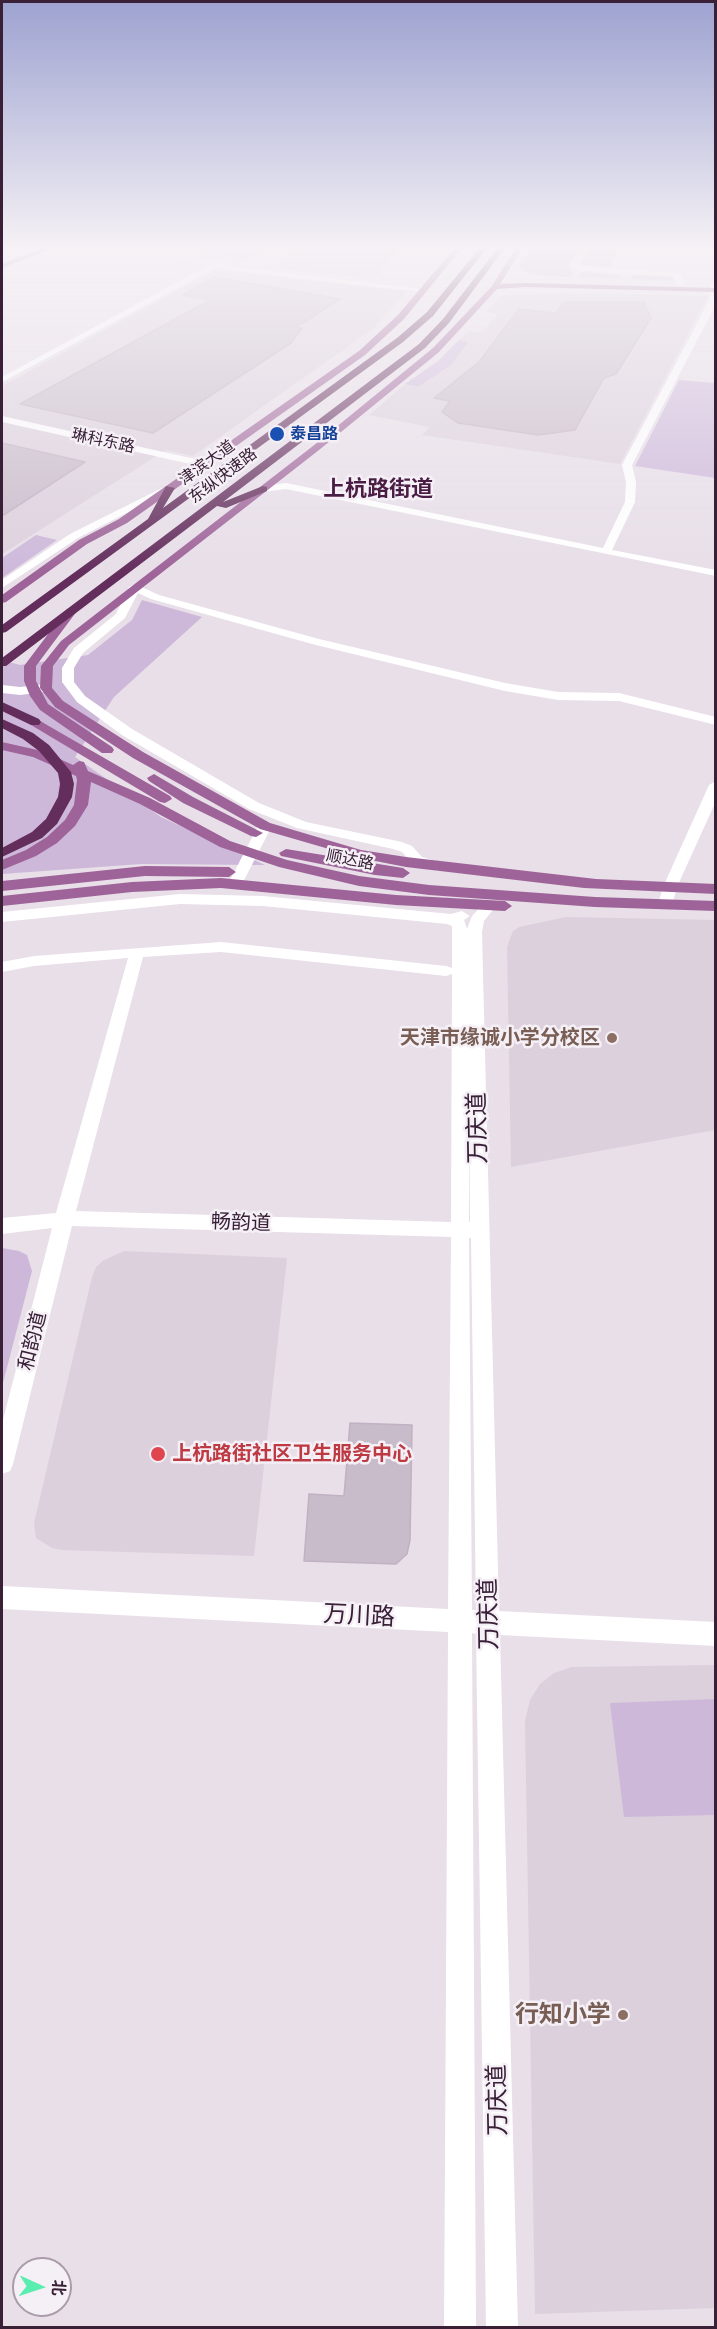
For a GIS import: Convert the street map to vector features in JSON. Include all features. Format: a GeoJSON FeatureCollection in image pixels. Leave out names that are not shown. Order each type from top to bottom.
{"type":"FeatureCollection","features":[{"type":"Feature","properties":{"kind":"highway","name":"津滨大道"},"geometry":{"type":"LineString","coordinates":[[148,524],[376,358]]}},
{"type":"Feature","properties":{"kind":"highway","name":"东纵快速路"},"geometry":{"type":"LineString","coordinates":[[2,663],[407,358]]}},
{"type":"Feature","properties":{"kind":"highway"},"geometry":{"type":"LineString","coordinates":[[287,407],[341,384]]}},
{"type":"Feature","properties":{"kind":"highway"},"geometry":{"type":"LineString","coordinates":[[2,630],[148,524],[170,488]]}},
{"type":"Feature","properties":{"kind":"highway"},"geometry":{"type":"LineString","coordinates":[[196,517],[263,489]]}},
{"type":"Feature","properties":{"kind":"highway"},"geometry":{"type":"LineString","coordinates":[[2,706],[35,722]]}},
{"type":"Feature","properties":{"kind":"highway"},"geometry":{"type":"LineString","coordinates":[[2,723],[28,736],[44,748],[64,772],[67,784],[65,796],[51,820],[37,835],[2,853]]}},
{"type":"Feature","properties":{"kind":"main road"},"geometry":{"type":"LineString","coordinates":[[2,612],[92,547],[123,521],[354,358]]}},
{"type":"Feature","properties":{"kind":"main road"},"geometry":{"type":"LineString","coordinates":[[426,358],[263,489],[64,643],[47,666],[46,688],[59,704],[138,755],[266,826],[360,854],[443,868],[594,883]]}},
{"type":"Feature","properties":{"kind":"main road"},"geometry":{"type":"LineString","coordinates":[[2,600],[83,542],[123,521]]}},
{"type":"Feature","properties":{"kind":"main road"},"geometry":{"type":"LineString","coordinates":[[71,611],[30,666],[30,681],[36,696],[44,707],[188,800],[248,831],[325,860]]}},
{"type":"Feature","properties":{"kind":"main road"},"geometry":{"type":"LineString","coordinates":[[2,865],[31,853],[52,840],[70,823],[81,805],[84,780],[80,767],[68,751],[35,722]]}},
{"type":"Feature","properties":{"kind":"main road","name":"顺达路"},"geometry":{"type":"LineString","coordinates":[[35,722],[198,819],[227,833],[287,853],[498,895],[594,883],[716,889]]}},
{"type":"Feature","properties":{"kind":"main road","name":"顺达路"},"geometry":{"type":"LineString","coordinates":[[2,746],[37,754],[145,801],[225,844],[284,864],[359,881],[429,890],[596,902],[716,906]]}},
{"type":"Feature","properties":{"kind":"main road"},"geometry":{"type":"LineString","coordinates":[[2,886],[134,872],[190,870],[359,881]]}},
{"type":"Feature","properties":{"kind":"main road"},"geometry":{"type":"LineString","coordinates":[[2,901],[132,887],[236,884],[396,900],[498,895]]}},
{"type":"Feature","properties":{"kind":"street"},"geometry":{"type":"LineString","coordinates":[[2,379],[42,358]]}},
{"type":"Feature","properties":{"kind":"street"},"geometry":{"type":"LineString","coordinates":[[608,550],[630,502],[631,482],[627,465],[683,358]]}},
{"type":"Feature","properties":{"kind":"street","name":"琳科东路"},"geometry":{"type":"LineString","coordinates":[[2,419],[200,467]]}},
{"type":"Feature","properties":{"kind":"street","name":"琳科东路"},"geometry":{"type":"LineString","coordinates":[[2,424],[200,467]]}},
{"type":"Feature","properties":{"kind":"street"},"geometry":{"type":"LineString","coordinates":[[286,470],[284,479],[293,483],[608,550]]}},
{"type":"Feature","properties":{"kind":"street"},"geometry":{"type":"LineString","coordinates":[[263,489],[286,486],[716,571]]}},
{"type":"Feature","properties":{"kind":"street"},"geometry":{"type":"LineString","coordinates":[[2,585],[74,536],[170,488]]}},
{"type":"Feature","properties":{"kind":"street"},"geometry":{"type":"LineString","coordinates":[[443,868],[417,860],[407,849],[397,845],[302,825],[254,806],[127,732],[81,699],[68,682],[68,668],[78,651],[121,616],[135,587],[155,597],[316,642],[505,687],[558,696],[619,698],[716,721]]}},
{"type":"Feature","properties":{"kind":"street"},"geometry":{"type":"LineString","coordinates":[[2,689],[20,691],[46,688]]}},
{"type":"Feature","properties":{"kind":"street"},"geometry":{"type":"LineString","coordinates":[[664,905],[716,785]]}},
{"type":"Feature","properties":{"kind":"street"},"geometry":{"type":"LineString","coordinates":[[236,884],[266,826]]}},
{"type":"Feature","properties":{"kind":"street"},"geometry":{"type":"LineString","coordinates":[[2,917],[180,899],[263,901],[451,920],[498,895]]}},
{"type":"Feature","properties":{"kind":"street","name":"万庆道"},"geometry":{"type":"LineString","coordinates":[[460,2328],[461,1621],[474,932],[477,920],[498,895]]}},
{"type":"Feature","properties":{"kind":"street","name":"万庆道"},"geometry":{"type":"LineString","coordinates":[[451,920],[459,924],[460,931],[470,1230],[489,1623],[502,2328]]}},
{"type":"Feature","properties":{"kind":"street"},"geometry":{"type":"LineString","coordinates":[[2,967],[34,961],[221,947],[446,970]]}},
{"type":"Feature","properties":{"kind":"street","name":"和韵道"},"geometry":{"type":"LineString","coordinates":[[2,1464],[64,1218],[137,952]]}},
{"type":"Feature","properties":{"kind":"street","name":"畅韵道"},"geometry":{"type":"LineString","coordinates":[[2,1226],[64,1218],[470,1230]]}},
{"type":"Feature","properties":{"kind":"street","name":"万川路"},"geometry":{"type":"LineString","coordinates":[[2,1598],[716,1634]]}},
{"type":"Feature","properties":{"kind":"shaded area"},"geometry":{"type":"Polygon","coordinates":[[[54,358],[332,358],[193,456],[166,450],[2,554],[2,386],[54,358]]]}},
{"type":"Feature","properties":{"kind":"shaded area"},"geometry":{"type":"Polygon","coordinates":[[[441,358],[457,358],[452,364],[418,387],[405,384],[441,358]]]}},
{"type":"Feature","properties":{"kind":"shaded area"},"geometry":{"type":"Polygon","coordinates":[[[450,358],[676,358],[620,464],[422,435],[430,427],[369,415],[405,384],[418,387],[450,358]]]}},
{"type":"Feature","properties":{"kind":"shaded area"},"geometry":{"type":"Polygon","coordinates":[[[679,380],[715,383],[715,478],[635,466],[679,380]]]}},
{"type":"Feature","properties":{"kind":"shaded area"},"geometry":{"type":"Polygon","coordinates":[[[36,535],[57,540],[2,578],[2,558],[36,535]]]}},
{"type":"Feature","properties":{"kind":"shaded area"},"geometry":{"type":"Polygon","coordinates":[[[142,600],[202,617],[114,697],[75,757],[161,817],[265,865],[141,864],[2,874],[2,660],[20,665],[88,655],[132,620],[142,600]]]}},
{"type":"Feature","properties":{"kind":"shaded area","name":"天津市缘诚小学分校区"},"geometry":{"type":"Polygon","coordinates":[[[566,917],[715,920],[715,1130],[511,1167],[507,947],[513,931],[519,927],[566,917]]]}},
{"type":"Feature","properties":{"kind":"shaded area"},"geometry":{"type":"Polygon","coordinates":[[[2,1248],[27,1255],[32,1271],[2,1387],[2,1248]]]}},
{"type":"Feature","properties":{"kind":"shaded area","name":"上杭路街社区卫生服务中心"},"geometry":{"type":"Polygon","coordinates":[[[124,1251],[287,1258],[254,1556],[62,1550],[52,1548],[36,1538],[34,1523],[92,1277],[96,1267],[104,1260],[124,1251]]]}},
{"type":"Feature","properties":{"kind":"shaded area","name":"行知小学"},"geometry":{"type":"Polygon","coordinates":[[[715,1665],[715,2308],[535,2314],[525,1721],[530,1700],[540,1684],[554,1673],[572,1667],[715,1665]]]}},
{"type":"Feature","properties":{"kind":"shaded area"},"geometry":{"type":"Polygon","coordinates":[[[715,1699],[715,1815],[624,1817],[610,1703],[715,1699]]]}},
{"type":"Feature","properties":{"kind":"building"},"geometry":{"type":"Polygon","coordinates":[[[105,358],[268,358],[153,433],[20,404],[105,358]]]}},
{"type":"Feature","properties":{"kind":"building"},"geometry":{"type":"Polygon","coordinates":[[[482,358],[626,358],[616,374],[604,378],[575,430],[538,435],[458,423],[442,412],[450,401],[434,398],[482,358]]]}},
{"type":"Feature","properties":{"kind":"building"},"geometry":{"type":"Polygon","coordinates":[[[2,443],[85,462],[2,516],[2,443]]]}},
{"type":"Feature","properties":{"kind":"building"},"geometry":{"type":"Polygon","coordinates":[[[350,1423],[412,1425],[410,1540],[407,1554],[396,1564],[304,1561],[309,1494],[344,1496],[350,1423]]]}},
{"type":"Feature","properties":{"kind":"place","name":"泰昌路"},"geometry":{"type":"Point","coordinates":[277,434]}},
{"type":"Feature","properties":{"kind":"place","name":"天津市缘诚小学分校区"},"geometry":{"type":"Point","coordinates":[612,1038]}},
{"type":"Feature","properties":{"kind":"place","name":"上杭路街社区卫生服务中心"},"geometry":{"type":"Point","coordinates":[158,1454]}},
{"type":"Feature","properties":{"kind":"place","name":"行知小学"},"geometry":{"type":"Point","coordinates":[623,2015]}},
{"type":"Feature","properties":{"kind":"district","name":"上杭路街道"},"geometry":{"type":"Point","coordinates":[378,490]}}]}
